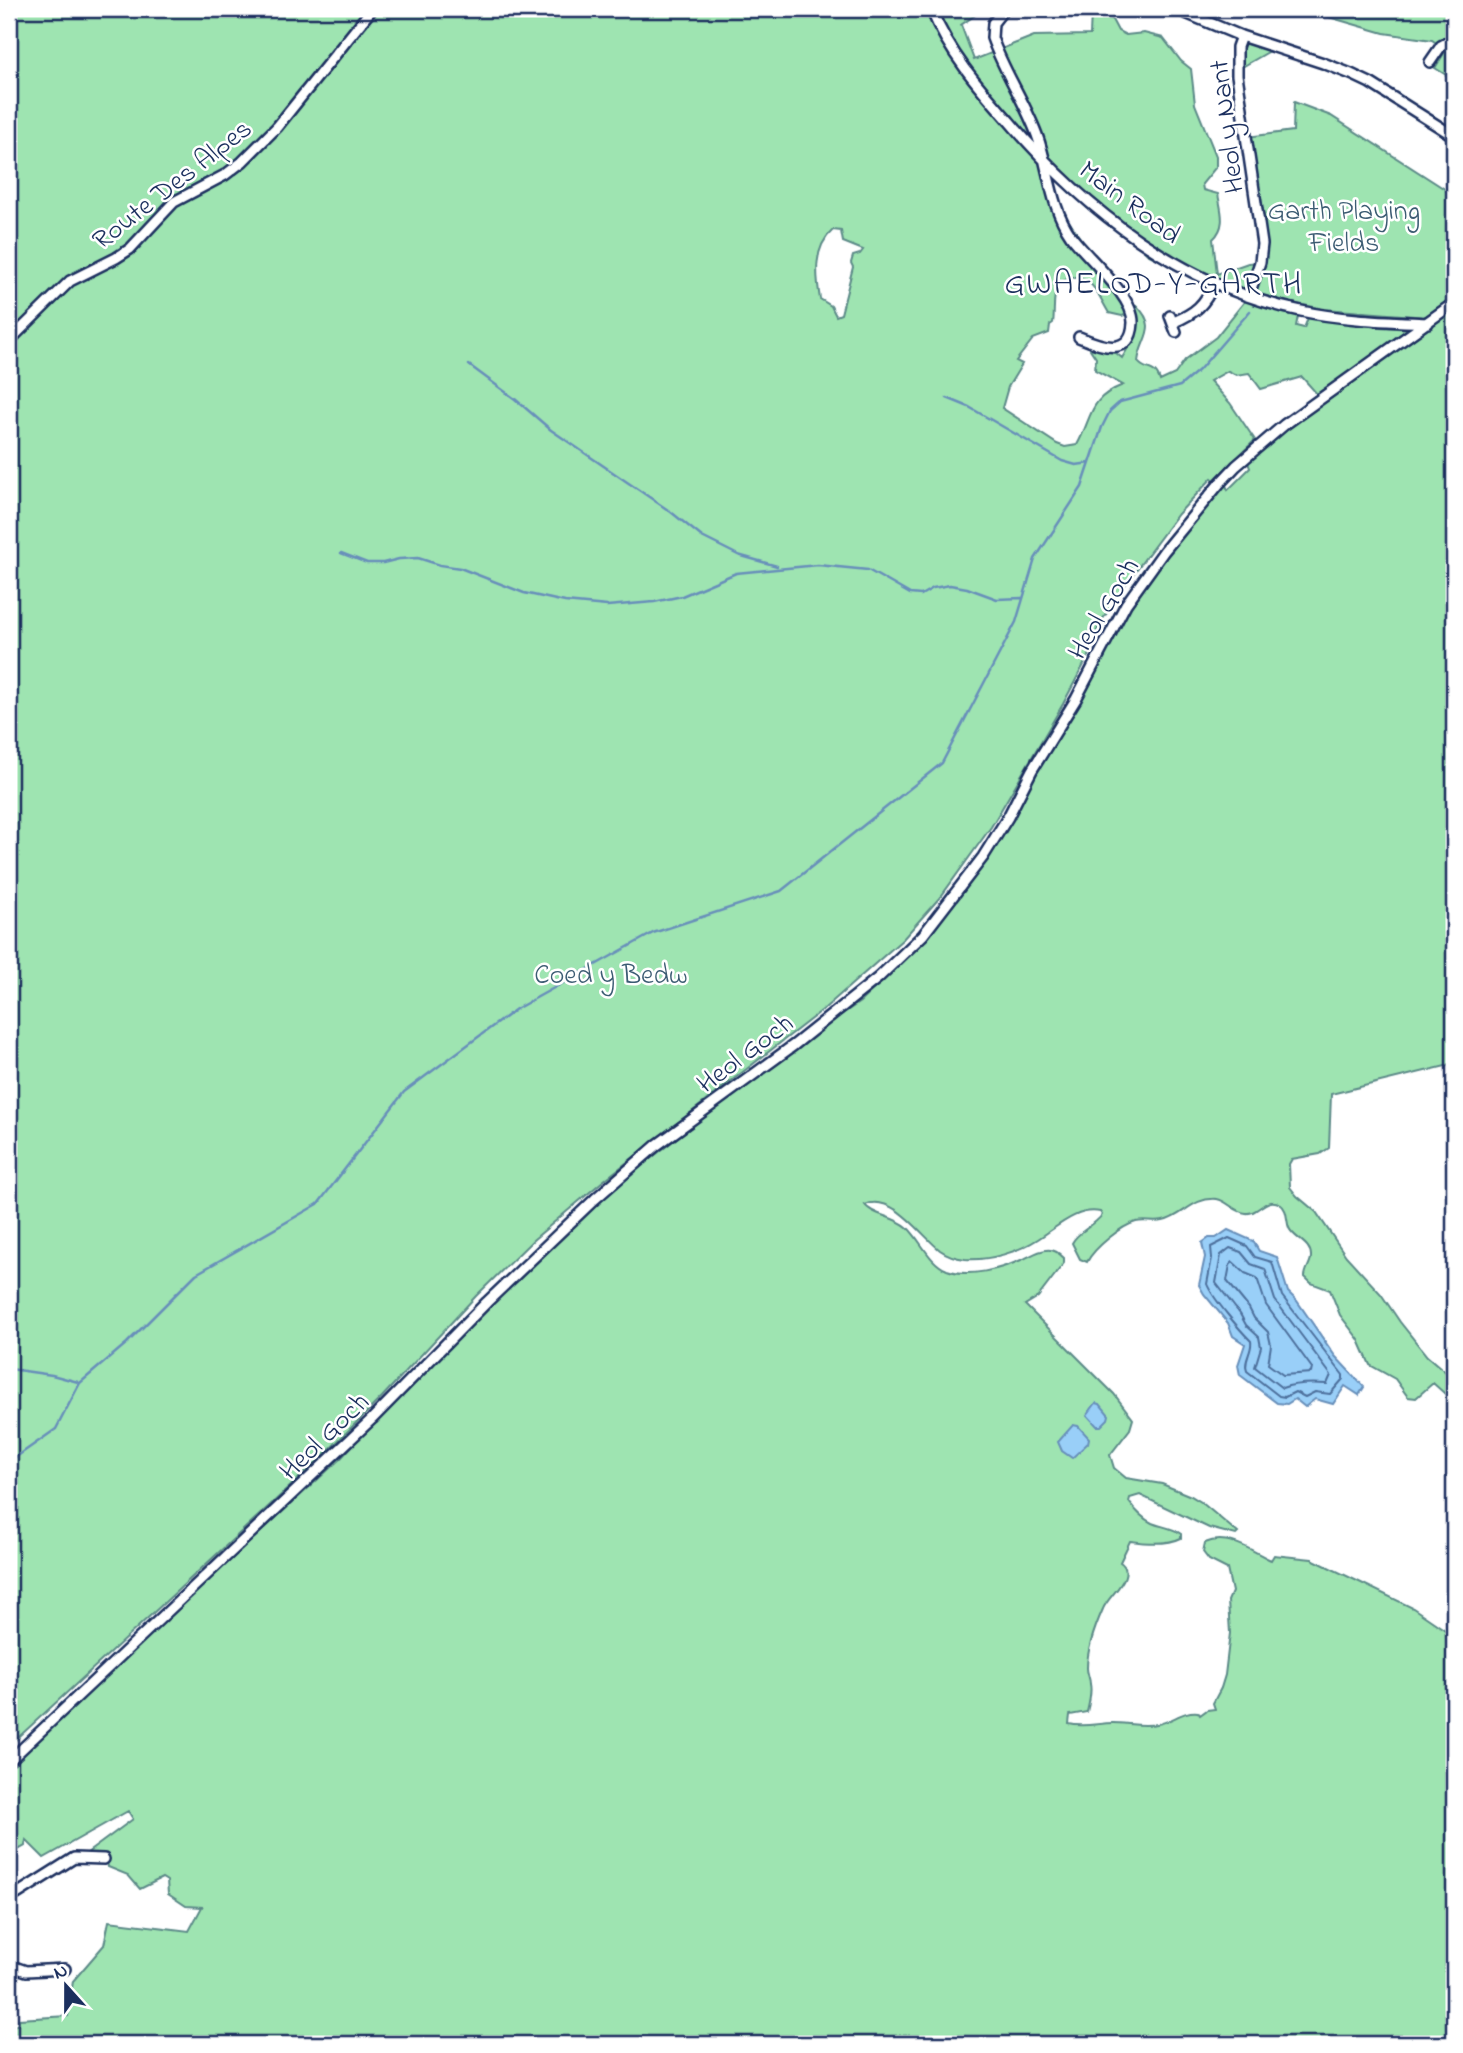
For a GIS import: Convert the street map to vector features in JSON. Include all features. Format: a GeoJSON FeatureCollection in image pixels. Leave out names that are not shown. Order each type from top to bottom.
{"type":"FeatureCollection","features":[{"type":"Feature","properties":{"kind":"street","name":"Route Des Alpes"},"geometry":{"type":"LineString","coordinates":[[9,341],[70,281],[130,249],[174,202],[225,176],[242,162],[277,127],[372,9]]}},
{"type":"Feature","properties":{"kind":"street","name":"Main Road"},"geometry":{"type":"LineString","coordinates":[[931,9],[939,28],[963,67],[1047,163],[1093,205],[1182,268],[1214,283],[1304,312],[1345,318],[1428,323]]}},
{"type":"Feature","properties":{"kind":"street"},"geometry":{"type":"LineString","coordinates":[[1004,9],[993,23],[992,38],[1031,120],[1047,163],[1051,194],[1070,234],[1115,287],[1131,313],[1133,324],[1130,333],[1119,347],[1109,347],[1079,337]]}},
{"type":"Feature","properties":{"kind":"street"},"geometry":{"type":"LineString","coordinates":[[1176,9],[1241,36],[1351,74],[1454,136]]}},
{"type":"Feature","properties":{"kind":"street","name":"Heol y Nant"},"geometry":{"type":"LineString","coordinates":[[1241,36],[1237,47],[1237,75],[1262,244],[1260,262],[1249,295]]}},
{"type":"Feature","properties":{"kind":"street"},"geometry":{"type":"LineString","coordinates":[[1430,62],[1441,46],[1454,39]]}},
{"type":"Feature","properties":{"kind":"street"},"geometry":{"type":"LineString","coordinates":[[1173,323],[1198,310],[1204,304],[1214,283]]}},
{"type":"Feature","properties":{"kind":"street"},"geometry":{"type":"LineString","coordinates":[[1428,323],[1454,303]]}},
{"type":"Feature","properties":{"kind":"street","name":"Heol Goch"},"geometry":{"type":"LineString","coordinates":[[9,1761],[372,1419],[487,1302],[595,1199],[657,1145],[794,1045],[878,978],[923,935],[983,858],[1032,770],[1076,699],[1126,604],[1189,520],[1236,466],[1284,425],[1428,323]]}},
{"type":"Feature","properties":{"kind":"street"},"geometry":{"type":"LineString","coordinates":[[9,1899],[74,1858],[104,1858]]}},
{"type":"Feature","properties":{"kind":"street"},"geometry":{"type":"LineString","coordinates":[[9,1965],[26,1971],[65,1969]]}},
{"type":"Feature","properties":{"kind":"green space"},"geometry":{"type":"Polygon","coordinates":[[[9,9],[880,9],[885,12],[891,9],[984,9],[961,25],[974,60],[1034,36],[1090,35],[1091,13],[1113,9],[1109,14],[1118,31],[1126,35],[1144,33],[1163,38],[1191,69],[1195,104],[1216,156],[1216,167],[1202,184],[1203,190],[1218,194],[1222,218],[1220,229],[1213,239],[1217,274],[1248,263],[1260,262],[1246,137],[1293,131],[1294,102],[1331,116],[1454,195],[1454,297],[1427,317],[1325,309],[1281,301],[1283,313],[1298,316],[1296,326],[1304,328],[1308,318],[1413,329],[1317,394],[1302,377],[1261,389],[1249,373],[1236,375],[1228,371],[1210,381],[1230,403],[1255,440],[1214,480],[1212,478],[1178,514],[1125,585],[1099,625],[1089,655],[1063,704],[991,827],[942,895],[903,939],[825,1008],[603,1181],[533,1240],[320,1459],[9,1746],[9,346],[25,330],[9,341],[9,9]],[[1048,165],[1055,197],[1131,313],[1122,316],[1109,313],[1098,294],[1085,280],[1064,280],[1056,289],[1053,323],[1049,333],[1033,339],[1016,361],[1022,364],[1008,387],[1002,408],[1065,447],[1077,445],[1097,403],[1111,390],[1123,385],[1095,370],[1096,358],[1090,349],[1092,346],[1116,353],[1122,358],[1134,334],[1134,307],[1137,306],[1144,314],[1148,327],[1138,362],[1156,373],[1160,381],[1175,374],[1185,360],[1216,337],[1249,296],[1209,280],[1212,275],[1161,255],[1153,257],[1147,254],[1125,230],[1048,165]],[[833,230],[822,245],[817,271],[820,299],[831,306],[836,316],[841,314],[853,267],[853,256],[863,250],[843,242],[841,231],[833,230]]]}},
{"type":"Feature","properties":{"kind":"green space"},"geometry":{"type":"Polygon","coordinates":[[[1301,9],[1454,9],[1454,80],[1435,68],[1446,50],[1432,40],[1384,33],[1301,9]]]}},
{"type":"Feature","properties":{"kind":"green space"},"geometry":{"type":"Polygon","coordinates":[[[1241,36],[1275,48],[1237,70],[1241,36]]]}},
{"type":"Feature","properties":{"kind":"green space"},"geometry":{"type":"Polygon","coordinates":[[[1454,305],[1454,1064],[1331,1094],[1329,1148],[1320,1154],[1292,1159],[1289,1164],[1290,1187],[1316,1212],[1346,1256],[1381,1294],[1427,1356],[1454,1379],[1454,1402],[1433,1383],[1416,1398],[1408,1397],[1395,1379],[1370,1365],[1359,1340],[1340,1315],[1330,1290],[1311,1283],[1305,1277],[1311,1252],[1291,1232],[1284,1209],[1275,1202],[1266,1203],[1246,1213],[1217,1199],[1201,1201],[1170,1219],[1160,1222],[1136,1222],[1123,1228],[1102,1244],[1087,1262],[1080,1259],[1072,1243],[1102,1215],[1100,1212],[1075,1215],[1030,1244],[1012,1252],[984,1259],[965,1259],[940,1250],[896,1210],[875,1203],[865,1205],[907,1227],[930,1257],[947,1270],[965,1273],[985,1271],[1046,1250],[1062,1256],[1064,1263],[1038,1297],[1025,1305],[1114,1394],[1133,1419],[1130,1429],[1110,1455],[1114,1468],[1126,1478],[1162,1484],[1191,1496],[1238,1533],[1236,1535],[1209,1528],[1140,1495],[1130,1498],[1129,1502],[1142,1517],[1178,1532],[1181,1538],[1163,1543],[1130,1541],[1120,1562],[1125,1567],[1124,1579],[1103,1609],[1090,1645],[1087,1668],[1091,1691],[1087,1712],[1070,1715],[1069,1724],[1152,1725],[1187,1713],[1198,1712],[1200,1715],[1215,1709],[1213,1703],[1225,1675],[1230,1633],[1228,1601],[1232,1592],[1227,1569],[1209,1560],[1203,1552],[1205,1543],[1214,1540],[1239,1544],[1271,1560],[1274,1555],[1312,1559],[1413,1608],[1454,1636],[1454,2044],[12,2044],[10,2033],[13,2026],[19,2024],[19,2019],[68,2016],[73,1981],[104,1945],[109,1921],[189,1931],[202,1907],[186,1906],[168,1894],[167,1881],[162,1878],[140,1889],[128,1875],[108,1867],[107,1862],[87,1853],[133,1819],[128,1811],[44,1858],[26,1840],[25,1846],[9,1855],[9,1764],[341,1458],[454,1337],[595,1202],[791,1049],[860,1002],[899,965],[964,887],[1124,611],[1152,570],[1224,481],[1228,490],[1250,468],[1247,460],[1275,434],[1454,305]]]}},
{"type":"Feature","properties":{"kind":"water"},"geometry":{"type":"Polygon","coordinates":[[[1228,1230],[1253,1241],[1259,1251],[1277,1257],[1288,1292],[1335,1356],[1364,1387],[1359,1395],[1345,1386],[1333,1404],[1315,1399],[1305,1407],[1295,1399],[1287,1404],[1277,1403],[1240,1375],[1238,1365],[1245,1344],[1233,1336],[1228,1323],[1199,1285],[1205,1257],[1202,1243],[1228,1230]]]}},
{"type":"Feature","properties":{"kind":"water"},"geometry":{"type":"Polygon","coordinates":[[[1096,1403],[1109,1415],[1101,1426],[1097,1426],[1087,1415],[1096,1403]]]}},
{"type":"Feature","properties":{"kind":"water"},"geometry":{"type":"Polygon","coordinates":[[[1073,1425],[1078,1426],[1089,1438],[1088,1443],[1072,1458],[1062,1451],[1058,1442],[1073,1425]]]}},
{"type":"Feature","properties":{"kind":"waterway"},"geometry":{"type":"LineString","coordinates":[[9,1462],[56,1429],[80,1383],[127,1343],[196,1274],[318,1204],[404,1092],[516,1009],[653,933],[781,891],[942,763],[1016,622],[1035,559],[1082,487],[1110,411],[1120,402],[1180,386],[1199,370],[1250,311]]}},
{"type":"Feature","properties":{"kind":"waterway"},"geometry":{"type":"LineString","coordinates":[[469,365],[551,430],[671,512],[702,537],[738,555],[777,566]]}},
{"type":"Feature","properties":{"kind":"waterway"},"geometry":{"type":"LineString","coordinates":[[947,398],[969,407],[1062,461],[1076,465],[1090,463]]}},
{"type":"Feature","properties":{"kind":"waterway"},"geometry":{"type":"LineString","coordinates":[[341,553],[367,563],[418,558],[460,568],[524,593],[565,602],[607,606],[654,602],[682,596],[736,573],[818,565],[868,570],[910,594],[921,595],[933,588],[950,585],[997,599],[1022,598]]}},
{"type":"Feature","properties":{"kind":"waterway"},"geometry":{"type":"LineString","coordinates":[[10,1369],[78,1382]]}},
{"type":"Feature","properties":{"kind":"district","name":"GWAELOD-Y-GARTH"},"geometry":{"type":"Point","coordinates":[1154,282]}},
{"type":"Feature","properties":{"kind":"park label","name":"Garth Playing Fields"},"geometry":{"type":"Point","coordinates":[1344,225]}},
{"type":"Feature","properties":{"kind":"park label","name":"Coed y Bedw"},"geometry":{"type":"Point","coordinates":[611,973]}}]}
